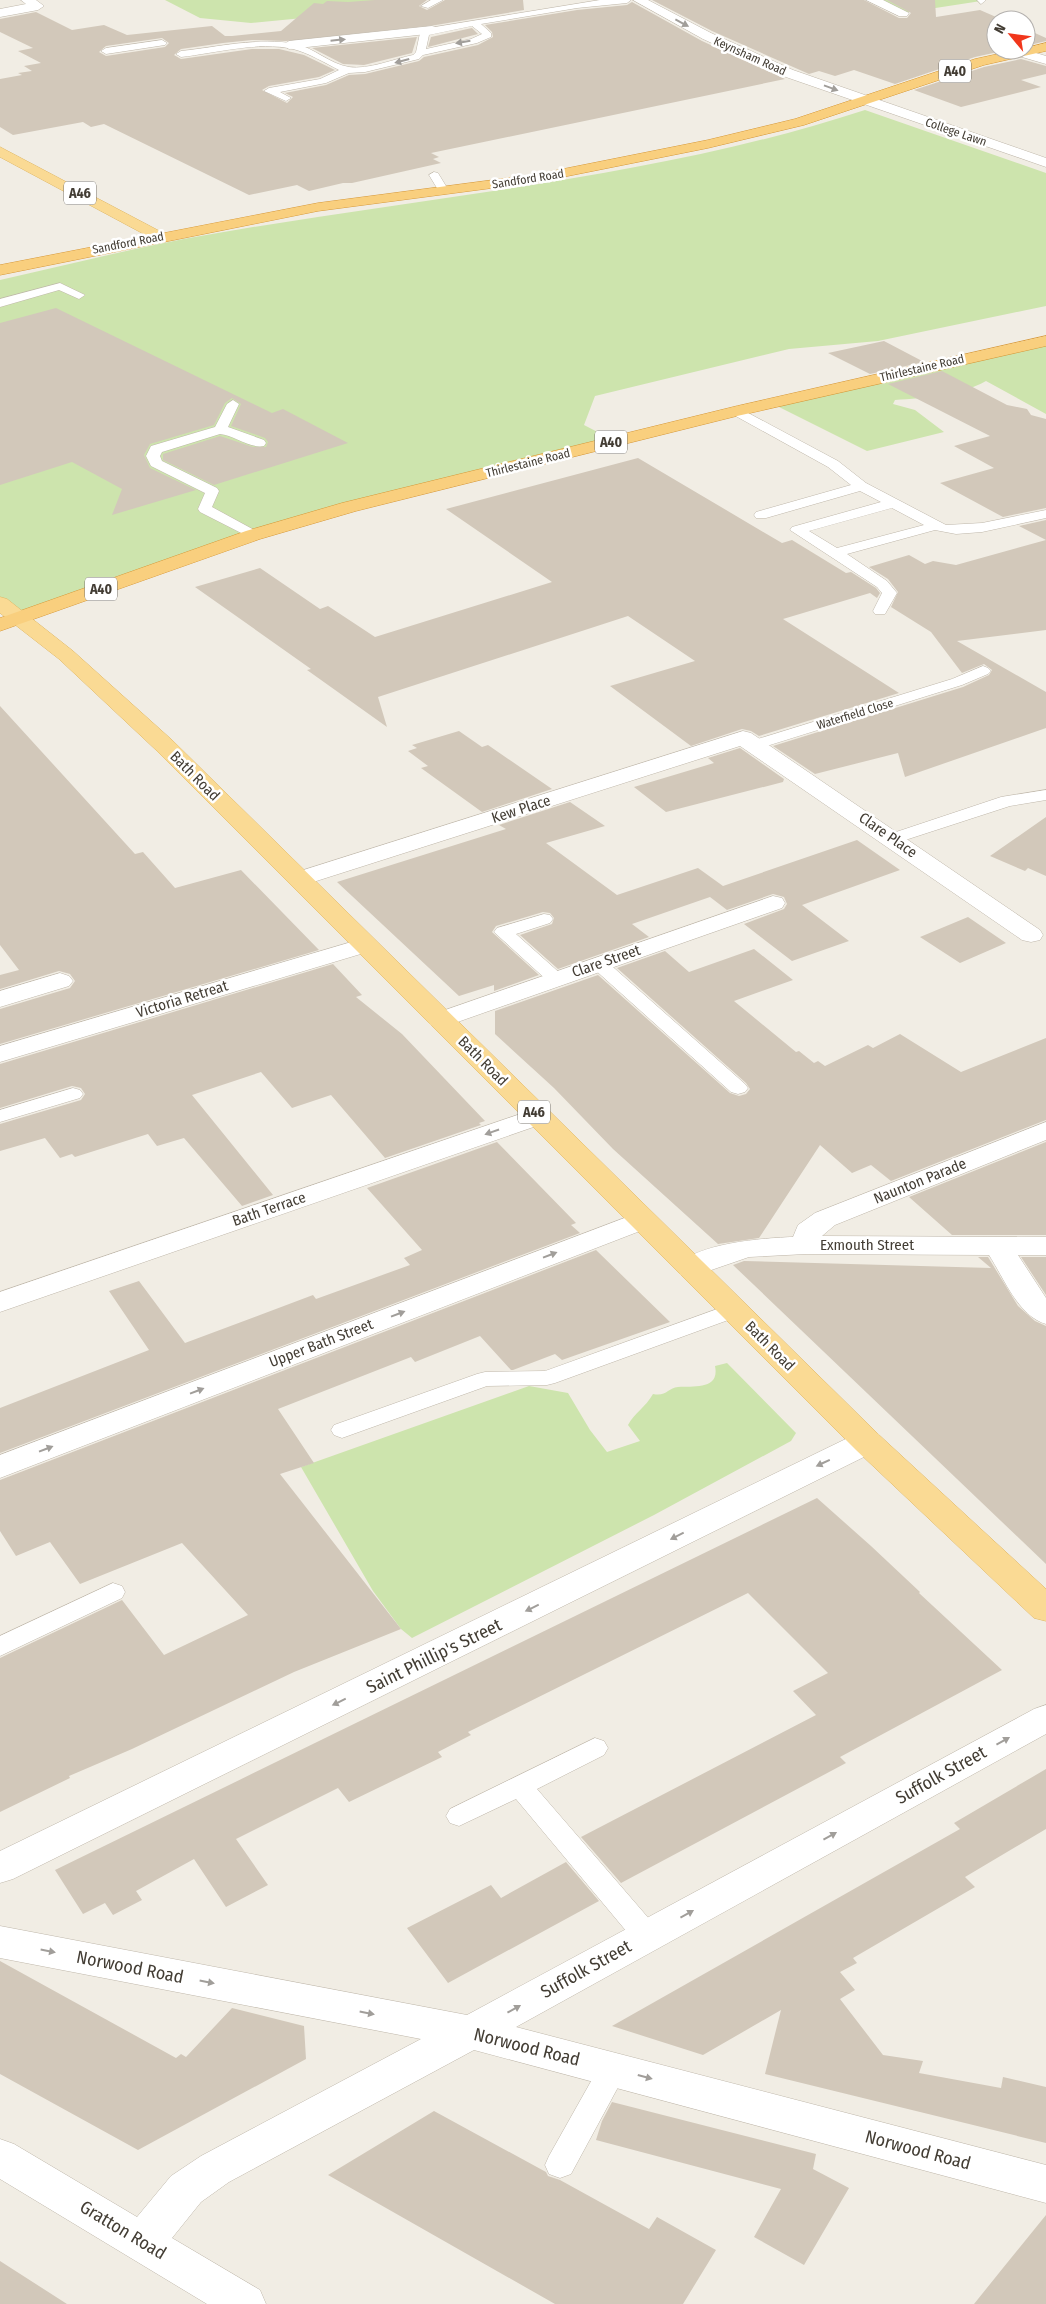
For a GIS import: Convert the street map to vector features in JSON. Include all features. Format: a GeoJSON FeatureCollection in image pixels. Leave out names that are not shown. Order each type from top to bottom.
{"type":"FeatureCollection","features":[{"type":"Feature","properties":{"kind":"highway","name":"Sandford Road"},"geometry":{"type":"LineString","coordinates":[[0,270],[318,206],[444,191],[579,170],[708,144],[799,122],[988,60]]}},
{"type":"Feature","properties":{"kind":"highway","name":"Thirlestaine Road"},"geometry":{"type":"LineString","coordinates":[[7,615],[253,535],[348,507],[737,411],[1046,341]]}},
{"type":"Feature","properties":{"kind":"main road","name":"A46"},"geometry":{"type":"LineString","coordinates":[[0,151],[160,237]]}},
{"type":"Feature","properties":{"kind":"main road","name":"Bath Road"},"geometry":{"type":"LineString","coordinates":[[7,615],[66,655],[164,745],[867,1442],[1046,1609]]}},
{"type":"Feature","properties":{"kind":"street"},"geometry":{"type":"LineString","coordinates":[[0,13],[38,6],[27,0]]}},
{"type":"Feature","properties":{"kind":"street","name":"Keynsham Road"},"geometry":{"type":"LineString","coordinates":[[639,0],[707,36],[770,65],[865,101]]}},
{"type":"Feature","properties":{"kind":"street"},"geometry":{"type":"LineString","coordinates":[[872,0],[904,13]]}},
{"type":"Feature","properties":{"kind":"street"},"geometry":{"type":"LineString","coordinates":[[289,46],[432,30]]}},
{"type":"Feature","properties":{"kind":"street","name":"College Lawn"},"geometry":{"type":"LineString","coordinates":[[865,101],[1046,163]]}},
{"type":"Feature","properties":{"kind":"street","name":"Kew Place"},"geometry":{"type":"LineString","coordinates":[[299,879],[748,742]]}},
{"type":"Feature","properties":{"kind":"street","name":"Clare Place"},"geometry":{"type":"LineString","coordinates":[[748,742],[1031,934]]}},
{"type":"Feature","properties":{"kind":"street","name":"Clare Street"},"geometry":{"type":"LineString","coordinates":[[440,1020],[773,903]]}},
{"type":"Feature","properties":{"kind":"street","name":"Victoria Retreat"},"geometry":{"type":"LineString","coordinates":[[0,1054],[365,945]]}},
{"type":"Feature","properties":{"kind":"street"},"geometry":{"type":"LineString","coordinates":[[0,999],[60,981]]}},
{"type":"Feature","properties":{"kind":"street","name":"Bath Terrace"},"geometry":{"type":"LineString","coordinates":[[0,1302],[538,1116]]}},
{"type":"Feature","properties":{"kind":"street","name":"Naunton Parade"},"geometry":{"type":"LineString","coordinates":[[806,1244],[808,1231],[825,1219],[1046,1130]]}},
{"type":"Feature","properties":{"kind":"street","name":"Upper Bath Street"},"geometry":{"type":"LineString","coordinates":[[0,1467],[643,1220]]}},
{"type":"Feature","properties":{"kind":"street","name":"Exmouth Street"},"geometry":{"type":"LineString","coordinates":[[691,1268],[722,1255],[749,1248],[806,1244],[1046,1246]]}},
{"type":"Feature","properties":{"kind":"street"},"geometry":{"type":"LineString","coordinates":[[998,1246],[1034,1303],[1046,1314]]}},
{"type":"Feature","properties":{"kind":"street","name":"Saint Phillip's Street"},"geometry":{"type":"LineString","coordinates":[[0,1868],[867,1442]]}},
{"type":"Feature","properties":{"kind":"street","name":"Suffolk Street"},"geometry":{"type":"LineString","coordinates":[[143,2242],[186,2190],[215,2169],[471,2032],[1046,1718]]}},
{"type":"Feature","properties":{"kind":"street","name":"Norwood Road"},"geometry":{"type":"LineString","coordinates":[[0,1942],[471,2032],[1046,2184]]}},
{"type":"Feature","properties":{"kind":"street","name":"Gratton Road"},"geometry":{"type":"LineString","coordinates":[[0,2157],[245,2304]]}},
{"type":"Feature","properties":{"kind":"lane"},"geometry":{"type":"LineString","coordinates":[[425,6],[439,0]]}},
{"type":"Feature","properties":{"kind":"lane"},"geometry":{"type":"LineString","coordinates":[[577,5],[595,0]]}},
{"type":"Feature","properties":{"kind":"lane"},"geometry":{"type":"LineString","coordinates":[[420,53],[425,33],[432,30],[577,5],[627,0]]}},
{"type":"Feature","properties":{"kind":"lane"},"geometry":{"type":"LineString","coordinates":[[181,54],[265,45],[289,46],[347,70],[357,70],[398,62],[416,57],[420,53],[474,41],[488,35],[474,23]]}},
{"type":"Feature","properties":{"kind":"lane"},"geometry":{"type":"LineString","coordinates":[[106,51],[162,43]]}},
{"type":"Feature","properties":{"kind":"lane"},"geometry":{"type":"LineString","coordinates":[[286,98],[269,91],[323,81],[347,70]]}},
{"type":"Feature","properties":{"kind":"lane"},"geometry":{"type":"LineString","coordinates":[[434,175],[444,191]]}},
{"type":"Feature","properties":{"kind":"lane"},"geometry":{"type":"LineString","coordinates":[[0,303],[60,286],[79,295]]}},
{"type":"Feature","properties":{"kind":"lane"},"geometry":{"type":"LineString","coordinates":[[220,430],[233,404]]}},
{"type":"Feature","properties":{"kind":"lane"},"geometry":{"type":"LineString","coordinates":[[737,411],[833,464],[861,486],[936,526],[957,530],[976,529],[1046,514]]}},
{"type":"Feature","properties":{"kind":"lane"},"geometry":{"type":"LineString","coordinates":[[253,535],[205,509],[212,491],[156,463],[153,456],[156,449],[167,444],[220,430],[231,431],[259,442]]}},
{"type":"Feature","properties":{"kind":"lane"},"geometry":{"type":"LineString","coordinates":[[761,515],[861,486]]}},
{"type":"Feature","properties":{"kind":"lane"},"geometry":{"type":"LineString","coordinates":[[880,611],[890,593],[882,584],[797,530],[893,503]]}},
{"type":"Feature","properties":{"kind":"lane"},"geometry":{"type":"LineString","coordinates":[[835,553],[936,526]]}},
{"type":"Feature","properties":{"kind":"lane","name":"Waterfield Close"},"geometry":{"type":"LineString","coordinates":[[748,742],[956,682],[983,671]]}},
{"type":"Feature","properties":{"kind":"lane"},"geometry":{"type":"LineString","coordinates":[[892,839],[1007,801],[1046,795]]}},
{"type":"Feature","properties":{"kind":"lane"},"geometry":{"type":"LineString","coordinates":[[544,919],[503,932],[556,979]]}},
{"type":"Feature","properties":{"kind":"lane"},"geometry":{"type":"LineString","coordinates":[[599,964],[738,1088]]}},
{"type":"Feature","properties":{"kind":"lane"},"geometry":{"type":"LineString","coordinates":[[0,1116],[73,1094]]}},
{"type":"Feature","properties":{"kind":"lane"},"geometry":{"type":"LineString","coordinates":[[342,1430],[485,1379],[547,1378],[734,1310]]}},
{"type":"Feature","properties":{"kind":"lane"},"geometry":{"type":"LineString","coordinates":[[0,1647],[113,1592]]}},
{"type":"Feature","properties":{"kind":"lane"},"geometry":{"type":"LineString","coordinates":[[459,1816],[595,1748]]}},
{"type":"Feature","properties":{"kind":"lane"},"geometry":{"type":"LineString","coordinates":[[519,1785],[647,1936]]}},
{"type":"Feature","properties":{"kind":"lane"},"geometry":{"type":"LineString","coordinates":[[560,2165],[613,2068]]}},
{"type":"Feature","properties":{"kind":"green space"},"geometry":{"type":"Polygon","coordinates":[[[165,0],[419,0],[334,15],[251,23],[200,18],[165,0]]]}},
{"type":"Feature","properties":{"kind":"green space"},"geometry":{"type":"Polygon","coordinates":[[[872,0],[981,0],[981,1],[903,13],[872,0]]]}},
{"type":"Feature","properties":{"kind":"green space"},"geometry":{"type":"Polygon","coordinates":[[[865,110],[1046,173],[1046,306],[878,341],[789,349],[595,396],[584,425],[615,441],[349,507],[20,617],[0,603],[0,280],[212,234],[623,170],[785,134],[865,110]]]}},
{"type":"Feature","properties":{"kind":"green space"},"geometry":{"type":"Polygon","coordinates":[[[1046,341],[1046,414],[986,381],[953,393],[895,400],[893,404],[915,410],[944,432],[867,451],[771,403],[1046,341]]]}},
{"type":"Feature","properties":{"kind":"green space"},"geometry":{"type":"Polygon","coordinates":[[[727,1363],[796,1433],[791,1441],[654,1515],[412,1638],[401,1629],[373,1591],[301,1467],[529,1386],[568,1393],[590,1430],[607,1452],[640,1441],[628,1425],[653,1394],[661,1394],[678,1387],[710,1383],[716,1374],[715,1366],[727,1363]]]}},
{"type":"Feature","properties":{"kind":"building"},"geometry":{"type":"Polygon","coordinates":[[[427,0],[419,6],[427,10],[445,0],[523,0],[524,10],[436,25],[286,41],[252,40],[223,43],[181,49],[174,55],[181,59],[252,49],[279,49],[304,55],[335,70],[319,77],[269,86],[262,90],[287,103],[293,97],[285,93],[326,85],[349,75],[365,74],[419,61],[424,57],[478,45],[493,37],[492,32],[485,25],[577,10],[627,5],[632,2],[702,41],[785,79],[431,153],[439,157],[433,159],[441,163],[352,183],[343,183],[309,191],[297,185],[249,195],[104,124],[91,127],[83,122],[13,135],[0,127],[0,79],[22,75],[18,73],[32,71],[24,66],[41,63],[18,51],[33,48],[0,32],[0,19],[36,12],[72,30],[104,25],[127,35],[212,26],[225,36],[232,36],[281,31],[314,3],[323,4],[327,1],[427,0]],[[162,38],[106,46],[99,52],[106,56],[165,47],[169,43],[162,38]]]}},
{"type":"Feature","properties":{"kind":"building"},"geometry":{"type":"Polygon","coordinates":[[[652,0],[864,0],[899,18],[907,18],[911,13],[887,0],[935,0],[936,17],[980,10],[986,13],[986,55],[895,84],[854,70],[835,76],[819,71],[809,74],[712,31],[652,0]]]}},
{"type":"Feature","properties":{"kind":"building"},"geometry":{"type":"Polygon","coordinates":[[[472,28],[478,34],[428,47],[431,37],[472,28]]]}},
{"type":"Feature","properties":{"kind":"building"},"geometry":{"type":"Polygon","coordinates":[[[1036,34],[1046,38],[1046,41],[1036,44],[1036,34]]]}},
{"type":"Feature","properties":{"kind":"building"},"geometry":{"type":"Polygon","coordinates":[[[417,37],[412,53],[364,65],[343,64],[312,48],[417,37]]]}},
{"type":"Feature","properties":{"kind":"building"},"geometry":{"type":"Polygon","coordinates":[[[1025,60],[1046,66],[1046,74],[1021,80],[1041,87],[961,107],[914,90],[984,67],[1025,60]]]}},
{"type":"Feature","properties":{"kind":"building"},"geometry":{"type":"Polygon","coordinates":[[[56,308],[272,413],[283,409],[348,443],[214,485],[163,460],[163,454],[220,436],[253,447],[266,447],[268,442],[265,438],[231,426],[241,404],[232,398],[225,403],[214,425],[150,444],[144,455],[150,468],[196,490],[112,515],[122,489],[72,462],[0,485],[0,323],[56,308]]]}},
{"type":"Feature","properties":{"kind":"building"},"geometry":{"type":"Polygon","coordinates":[[[884,341],[924,362],[870,374],[828,353],[884,341]]]}},
{"type":"Feature","properties":{"kind":"building"},"geometry":{"type":"Polygon","coordinates":[[[942,371],[1007,405],[1027,409],[1031,415],[1046,419],[1046,508],[1003,517],[940,483],[994,468],[954,446],[990,436],[888,384],[942,371]]]}},
{"type":"Feature","properties":{"kind":"building"},"geometry":{"type":"Polygon","coordinates":[[[638,458],[782,543],[792,540],[846,573],[851,572],[876,588],[880,593],[877,598],[870,593],[783,619],[899,693],[759,736],[751,731],[742,729],[691,746],[610,686],[695,661],[628,616],[378,697],[387,727],[307,670],[311,669],[195,587],[260,568],[320,609],[328,606],[375,637],[552,582],[446,509],[638,458]]]}},
{"type":"Feature","properties":{"kind":"building"},"geometry":{"type":"Polygon","coordinates":[[[1046,520],[1046,540],[1019,526],[1046,520]]]}},
{"type":"Feature","properties":{"kind":"building"},"geometry":{"type":"Polygon","coordinates":[[[1046,540],[1046,630],[957,641],[1046,692],[1046,728],[905,777],[898,753],[815,774],[773,746],[963,687],[989,675],[992,670],[984,664],[962,673],[931,632],[891,607],[898,592],[888,579],[869,567],[909,555],[925,564],[933,561],[956,565],[1046,540]]]}},
{"type":"Feature","properties":{"kind":"building"},"geometry":{"type":"Polygon","coordinates":[[[0,706],[135,854],[143,852],[175,888],[241,870],[319,950],[0,1044],[0,1009],[70,988],[75,981],[70,974],[59,971],[0,989],[0,975],[19,970],[0,945],[0,706]]]}},
{"type":"Feature","properties":{"kind":"building"},"geometry":{"type":"Polygon","coordinates":[[[459,731],[482,747],[488,745],[552,789],[482,812],[421,768],[428,766],[408,751],[417,748],[412,745],[459,731]]]}},
{"type":"Feature","properties":{"kind":"building"},"geometry":{"type":"Polygon","coordinates":[[[740,748],[784,779],[783,782],[666,812],[634,787],[714,763],[708,758],[740,748]]]}},
{"type":"Feature","properties":{"kind":"building"},"geometry":{"type":"Polygon","coordinates":[[[570,802],[605,826],[546,843],[617,895],[698,868],[723,886],[857,840],[900,870],[802,905],[849,941],[792,961],[744,924],[784,909],[787,904],[784,897],[773,894],[727,910],[710,897],[632,924],[649,937],[558,969],[520,935],[552,924],[554,918],[550,913],[543,912],[496,926],[492,932],[539,975],[494,991],[494,985],[459,996],[337,882],[506,829],[499,825],[570,802]]]}},
{"type":"Feature","properties":{"kind":"building"},"geometry":{"type":"Polygon","coordinates":[[[1046,817],[1046,876],[1028,868],[1025,871],[990,856],[1046,817]]]}},
{"type":"Feature","properties":{"kind":"building"},"geometry":{"type":"Polygon","coordinates":[[[968,917],[1006,943],[960,963],[920,937],[968,917]]]}},
{"type":"Feature","properties":{"kind":"building"},"geometry":{"type":"Polygon","coordinates":[[[754,949],[793,980],[734,1001],[796,1052],[799,1051],[814,1063],[818,1061],[825,1066],[868,1045],[873,1048],[900,1034],[961,1072],[1046,1038],[1046,1120],[891,1181],[871,1165],[852,1173],[820,1145],[759,1238],[718,1244],[613,1149],[554,1088],[495,1034],[495,1011],[598,975],[730,1093],[739,1096],[746,1094],[750,1089],[746,1083],[617,968],[665,951],[689,972],[754,949]]]}},
{"type":"Feature","properties":{"kind":"building"},"geometry":{"type":"Polygon","coordinates":[[[333,964],[362,995],[356,997],[402,1034],[485,1121],[479,1123],[481,1125],[385,1158],[331,1095],[292,1108],[261,1072],[192,1095],[273,1195],[242,1206],[184,1138],[157,1146],[148,1134],[75,1157],[72,1154],[60,1158],[45,1138],[0,1151],[0,1124],[81,1100],[85,1094],[81,1088],[72,1086],[0,1108],[0,1064],[333,964]]]}},
{"type":"Feature","properties":{"kind":"building"},"geometry":{"type":"Polygon","coordinates":[[[497,1142],[576,1223],[571,1225],[580,1233],[0,1453],[0,1408],[149,1350],[109,1291],[139,1281],[185,1343],[313,1295],[316,1299],[410,1265],[404,1258],[422,1250],[367,1188],[497,1142]]]}},
{"type":"Feature","properties":{"kind":"building"},"geometry":{"type":"Polygon","coordinates":[[[1046,1142],[1046,1235],[952,1235],[909,1197],[1046,1142]]]}},
{"type":"Feature","properties":{"kind":"building"},"geometry":{"type":"Polygon","coordinates":[[[596,1250],[670,1322],[562,1360],[555,1354],[513,1370],[480,1336],[415,1362],[411,1357],[278,1409],[314,1463],[280,1474],[401,1629],[294,1672],[132,1749],[69,1776],[70,1778],[0,1812],[0,1658],[122,1600],[164,1655],[248,1615],[182,1543],[80,1584],[50,1542],[16,1556],[0,1531],[0,1480],[596,1250]]]}},
{"type":"Feature","properties":{"kind":"building"},"geometry":{"type":"Polygon","coordinates":[[[978,1257],[988,1257],[1018,1306],[1035,1321],[1046,1326],[1046,1564],[733,1265],[744,1261],[991,1268],[978,1257]]]}},
{"type":"Feature","properties":{"kind":"building"},"geometry":{"type":"Polygon","coordinates":[[[1021,1257],[1046,1257],[1046,1295],[1021,1257]]]}},
{"type":"Feature","properties":{"kind":"building"},"geometry":{"type":"Polygon","coordinates":[[[817,1498],[871,1546],[1002,1670],[840,1757],[846,1763],[621,1883],[581,1837],[816,1715],[793,1691],[828,1673],[748,1593],[468,1732],[471,1735],[438,1752],[442,1757],[349,1802],[338,1788],[236,1839],[268,1885],[226,1907],[194,1859],[136,1891],[142,1900],[113,1915],[105,1903],[83,1914],[55,1870],[817,1498]]]}},
{"type":"Feature","properties":{"kind":"building"},"geometry":{"type":"Polygon","coordinates":[[[1046,1769],[1046,1829],[965,1877],[975,1887],[853,1958],[857,1963],[840,1972],[855,1990],[840,1999],[883,2055],[923,2061],[919,2073],[1001,2088],[1003,2077],[1046,2087],[1046,2143],[765,2074],[781,2010],[703,2055],[612,2026],[960,1829],[954,1823],[1046,1769]]]}},
{"type":"Feature","properties":{"kind":"building"},"geometry":{"type":"Polygon","coordinates":[[[566,1862],[599,1901],[448,1983],[407,1928],[491,1885],[501,1898],[566,1862]]]}},
{"type":"Feature","properties":{"kind":"building"},"geometry":{"type":"Polygon","coordinates":[[[0,1961],[176,2058],[181,2054],[186,2057],[232,2008],[304,2026],[306,2059],[138,2150],[0,2074],[0,1961]]]}},
{"type":"Feature","properties":{"kind":"building"},"geometry":{"type":"Polygon","coordinates":[[[612,2102],[816,2154],[813,2169],[849,2188],[804,2265],[754,2237],[781,2189],[596,2140],[602,2121],[612,2102]]]}},
{"type":"Feature","properties":{"kind":"building"},"geometry":{"type":"Polygon","coordinates":[[[434,2111],[546,2172],[548,2176],[560,2180],[649,2229],[657,2217],[716,2250],[683,2304],[555,2304],[328,2175],[434,2111]]]}},
{"type":"Feature","properties":{"kind":"building"},"geometry":{"type":"Polygon","coordinates":[[[1046,2215],[1046,2304],[974,2304],[1007,2263],[1046,2215]]]}},
{"type":"Feature","properties":{"kind":"building"},"geometry":{"type":"Polygon","coordinates":[[[0,2261],[67,2304],[0,2304],[0,2261]]]}}]}
